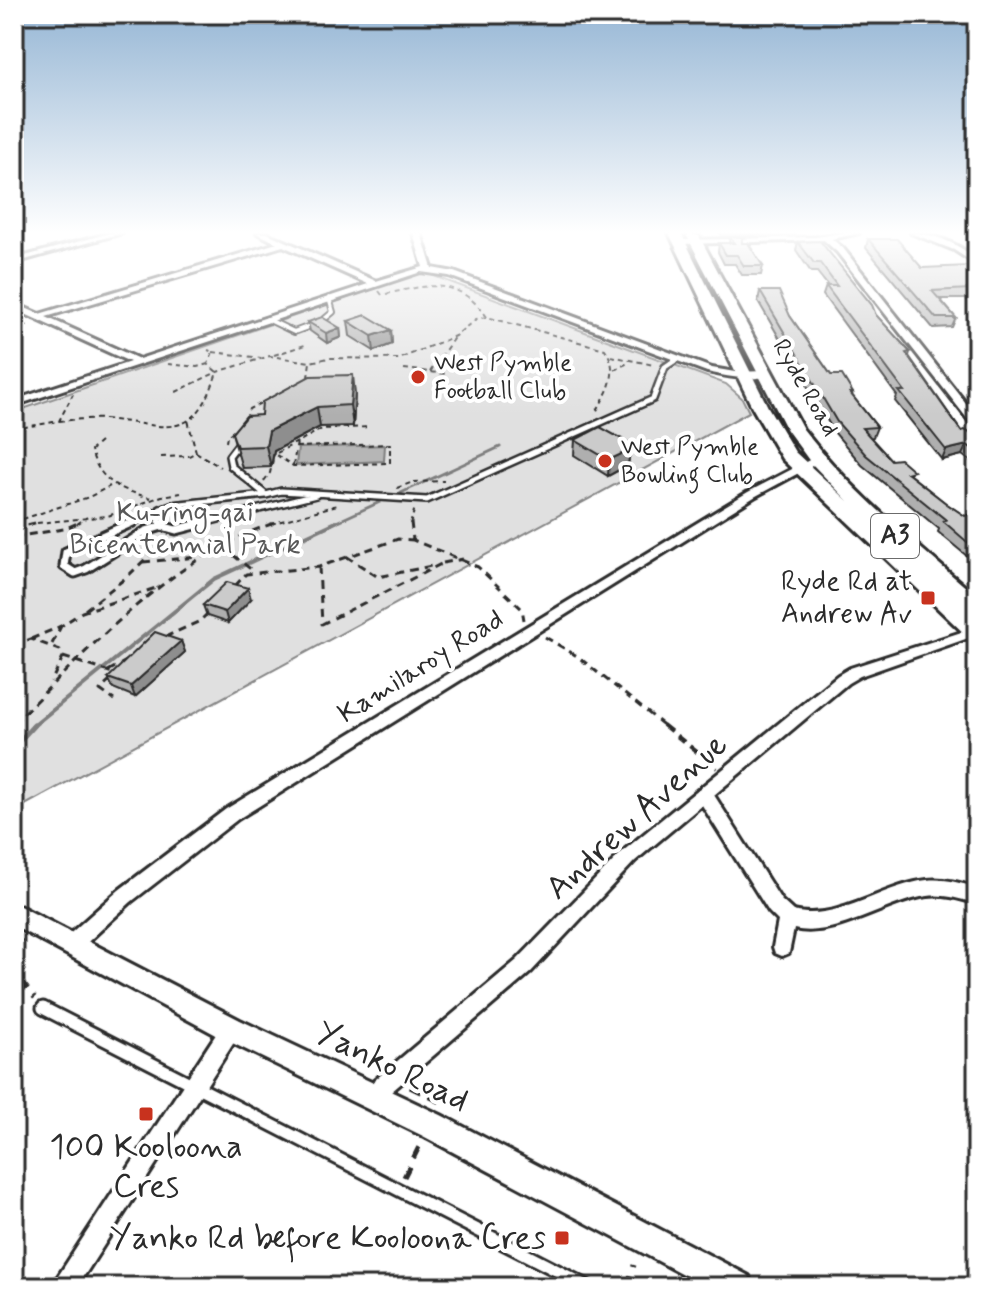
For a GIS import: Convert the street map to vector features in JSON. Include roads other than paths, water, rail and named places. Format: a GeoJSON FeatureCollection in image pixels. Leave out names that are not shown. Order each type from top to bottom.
{"type":"FeatureCollection","features":[{"type":"Feature","properties":{"kind":"highway","name":"Ryde Road"},"geometry":{"type":"LineString","coordinates":[[710,294],[744,375],[773,433],[866,509],[977,609]]}},
{"type":"Feature","properties":{"kind":"highway","name":"Ryde Road"},"geometry":{"type":"LineString","coordinates":[[719,294],[766,374],[795,430],[807,463],[976,632]]}},
{"type":"Feature","properties":{"kind":"main road","name":"Yanko Road"},"geometry":{"type":"LineString","coordinates":[[14,914],[231,1029],[431,1125],[738,1287]]}},
{"type":"Feature","properties":{"kind":"street"},"geometry":{"type":"LineString","coordinates":[[38,320],[122,294]]}},
{"type":"Feature","properties":{"kind":"street"},"geometry":{"type":"LineString","coordinates":[[14,403],[342,294]]}},
{"type":"Feature","properties":{"kind":"street"},"geometry":{"type":"LineString","coordinates":[[504,294],[717,372],[766,374]]}},
{"type":"Feature","properties":{"kind":"street"},"geometry":{"type":"LineString","coordinates":[[871,294],[977,424]]}},
{"type":"Feature","properties":{"kind":"street"},"geometry":{"type":"LineString","coordinates":[[14,306],[38,320],[138,362]]}},
{"type":"Feature","properties":{"kind":"street","name":"Kamilaroy Road"},"geometry":{"type":"LineString","coordinates":[[71,945],[125,896],[232,814],[807,463]]}},
{"type":"Feature","properties":{"kind":"street","name":"Andrew Avenue"},"geometry":{"type":"LineString","coordinates":[[370,1097],[524,966],[629,856],[855,672],[976,632]]}},
{"type":"Feature","properties":{"kind":"street"},"geometry":{"type":"LineString","coordinates":[[704,794],[775,906],[787,919],[804,923],[925,888],[977,896]]}},
{"type":"Feature","properties":{"kind":"street"},"geometry":{"type":"LineString","coordinates":[[782,947],[787,919]]}},
{"type":"Feature","properties":{"kind":"street"},"geometry":{"type":"LineString","coordinates":[[63,1287],[231,1029]]}},
{"type":"Feature","properties":{"kind":"lane"},"geometry":{"type":"LineString","coordinates":[[267,319],[294,332],[321,322],[333,312],[329,298]]}},
{"type":"Feature","properties":{"kind":"lane"},"geometry":{"type":"LineString","coordinates":[[322,493],[176,530],[162,526],[146,531],[86,569],[75,573],[64,566],[66,552],[164,507],[244,500],[281,491],[322,493],[427,500],[653,399],[665,367],[678,358]]}},
{"type":"Feature","properties":{"kind":"lane"},"geometry":{"type":"LineString","coordinates":[[249,430],[229,456],[231,466],[266,495]]}},
{"type":"Feature","properties":{"kind":"lane"},"geometry":{"type":"LineString","coordinates":[[157,512],[162,526]]}},
{"type":"Feature","properties":{"kind":"lane"},"geometry":{"type":"LineString","coordinates":[[43,1008],[194,1090],[398,1187],[589,1287]]}},
{"type":"Feature","properties":{"kind":"waterway"},"geometry":{"type":"LineString","coordinates":[[401,493],[500,447]]}},
{"type":"Feature","properties":{"kind":"waterway"},"geometry":{"type":"LineString","coordinates":[[332,524],[380,502]]}},
{"type":"Feature","properties":{"kind":"waterway"},"geometry":{"type":"LineString","coordinates":[[33,726],[214,579],[336,522]]}},
{"type":"Feature","properties":{"kind":"waterway"},"geometry":{"type":"LineString","coordinates":[[14,747],[33,726]]}},
{"type":"Feature","properties":{"kind":"place","name":"West Pymble Football Club"},"geometry":{"type":"Point","coordinates":[418,377]}},
{"type":"Feature","properties":{"kind":"place","name":"West Pymble Bowling Club"},"geometry":{"type":"Point","coordinates":[605,461]}},
{"type":"Feature","properties":{"kind":"place","name":"Ryde Rd at Andrew Av"},"geometry":{"type":"Point","coordinates":[928,598]}},
{"type":"Feature","properties":{"kind":"place","name":"100 Kooloona Cres"},"geometry":{"type":"Point","coordinates":[146,1114]}},
{"type":"Feature","properties":{"kind":"place","name":"Yanko Rd before Kooloona Cres"},"geometry":{"type":"Point","coordinates":[562,1238]}},
{"type":"Feature","properties":{"kind":"park label","name":"Ku-ring-gai Bicentennial Park"},"geometry":{"type":"Point","coordinates":[185,529]}}]}
